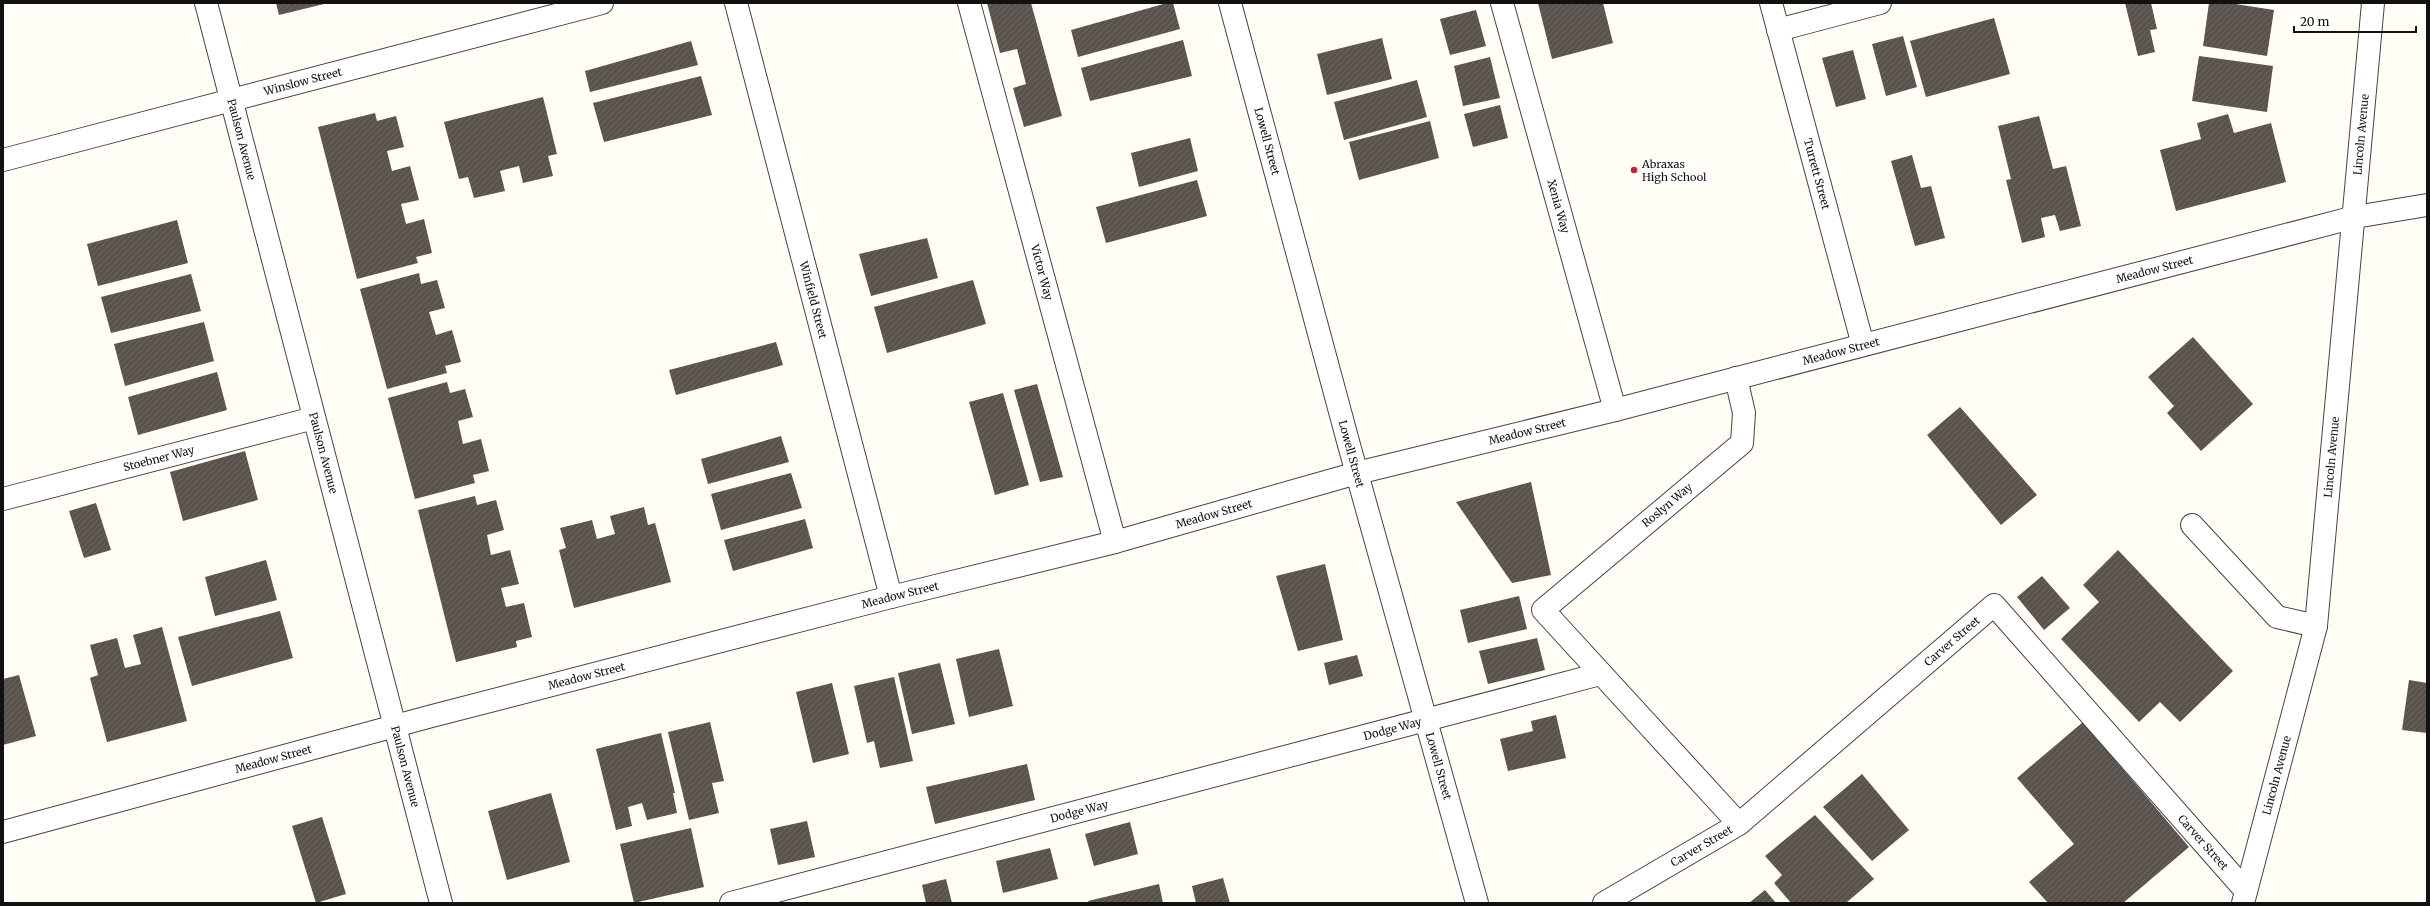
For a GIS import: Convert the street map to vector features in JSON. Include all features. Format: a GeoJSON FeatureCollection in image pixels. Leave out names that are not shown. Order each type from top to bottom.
{"type":"FeatureCollection","features":[{"type":"Feature","properties":{"kind":"street","name":"Paulson Avenue"},"geometry":{"type":"LineString","coordinates":[[206,3],[441,903]]}},
{"type":"Feature","properties":{"kind":"street","name":"Winslow Street"},"geometry":{"type":"LineString","coordinates":[[3,160],[602,3]]}},
{"type":"Feature","properties":{"kind":"street","name":"Winfield Street"},"geometry":{"type":"LineString","coordinates":[[736,3],[891,597]]}},
{"type":"Feature","properties":{"kind":"street","name":"Victor Way"},"geometry":{"type":"LineString","coordinates":[[969,3],[1115,542]]}},
{"type":"Feature","properties":{"kind":"street","name":"Lowell Street"},"geometry":{"type":"LineString","coordinates":[[1230,3],[1357,473],[1477,903]]}},
{"type":"Feature","properties":{"kind":"street","name":"Xenia Way"},"geometry":{"type":"LineString","coordinates":[[1502,3],[1615,410]]}},
{"type":"Feature","properties":{"kind":"street","name":"Turrett Street"},"geometry":{"type":"LineString","coordinates":[[1771,3],[1863,345]]}},
{"type":"Feature","properties":{"kind":"street"},"geometry":{"type":"LineString","coordinates":[[1778,30],[1880,3]]}},
{"type":"Feature","properties":{"kind":"street","name":"Lincoln Avenue"},"geometry":{"type":"LineString","coordinates":[[2244,897],[2316,626],[2355,217],[2373,3]]}},
{"type":"Feature","properties":{"kind":"street","name":"Meadow Street"},"geometry":{"type":"LineString","coordinates":[[3,832],[395,727],[891,597],[1115,542],[1357,473],[1615,410],[2355,217],[2427,205]]}},
{"type":"Feature","properties":{"kind":"street","name":"Roslyn Way"},"geometry":{"type":"LineString","coordinates":[[1600,674],[1543,610],[1742,442],[1744,413],[1736,378]]}},
{"type":"Feature","properties":{"kind":"street","name":"Stoebner Way"},"geometry":{"type":"LineString","coordinates":[[3,499],[314,418]]}},
{"type":"Feature","properties":{"kind":"street"},"geometry":{"type":"LineString","coordinates":[[2192,525],[2277,617],[2316,626]]}},
{"type":"Feature","properties":{"kind":"street","name":"Carver Street"},"geometry":{"type":"LineString","coordinates":[[1604,903],[1739,824],[1994,605],[2244,897]]}},
{"type":"Feature","properties":{"kind":"street"},"geometry":{"type":"LineString","coordinates":[[1600,674],[1739,824]]}},
{"type":"Feature","properties":{"kind":"street","name":"Dodge Way"},"geometry":{"type":"LineString","coordinates":[[731,903],[1600,674]]}},
{"type":"Feature","properties":{"kind":"building"},"geometry":{"type":"Polygon","coordinates":[[[276,3],[324,3],[324,4],[279,15],[276,3]]]}},
{"type":"Feature","properties":{"kind":"building"},"geometry":{"type":"Polygon","coordinates":[[[987,3],[1031,3],[1062,116],[1024,127],[1013,88],[1026,84],[1017,49],[1000,53],[987,3]]]}},
{"type":"Feature","properties":{"kind":"building"},"geometry":{"type":"Polygon","coordinates":[[[1167,3],[1173,3],[1180,29],[1078,57],[1071,30],[1167,3]]]}},
{"type":"Feature","properties":{"kind":"building"},"geometry":{"type":"Polygon","coordinates":[[[1538,3],[1603,3],[1613,43],[1552,59],[1538,3]]]}},
{"type":"Feature","properties":{"kind":"building"},"geometry":{"type":"Polygon","coordinates":[[[2125,3],[2151,3],[2157,29],[2150,30],[2155,52],[2138,56],[2125,3]]]}},
{"type":"Feature","properties":{"kind":"building"},"geometry":{"type":"Polygon","coordinates":[[[2209,3],[2229,3],[2274,10],[2267,56],[2203,46],[2209,3]]]}},
{"type":"Feature","properties":{"kind":"building"},"geometry":{"type":"Polygon","coordinates":[[[1476,10],[1486,46],[1450,55],[1440,19],[1476,10]]]}},
{"type":"Feature","properties":{"kind":"building"},"geometry":{"type":"Polygon","coordinates":[[[1994,18],[2010,74],[1926,97],[1910,41],[1994,18]]]}},
{"type":"Feature","properties":{"kind":"building"},"geometry":{"type":"Polygon","coordinates":[[[1903,36],[1917,87],[1886,96],[1872,44],[1903,36]]]}},
{"type":"Feature","properties":{"kind":"building"},"geometry":{"type":"Polygon","coordinates":[[[1382,38],[1392,79],[1327,95],[1317,54],[1382,38]]]}},
{"type":"Feature","properties":{"kind":"building"},"geometry":{"type":"Polygon","coordinates":[[[1183,40],[1192,76],[1090,101],[1081,68],[1183,40]]]}},
{"type":"Feature","properties":{"kind":"building"},"geometry":{"type":"Polygon","coordinates":[[[691,41],[698,65],[590,92],[585,71],[691,41]]]}},
{"type":"Feature","properties":{"kind":"building"},"geometry":{"type":"Polygon","coordinates":[[[1853,50],[1866,99],[1836,107],[1822,58],[1853,50]]]}},
{"type":"Feature","properties":{"kind":"building"},"geometry":{"type":"Polygon","coordinates":[[[2199,56],[2273,66],[2267,112],[2192,101],[2199,56]]]}},
{"type":"Feature","properties":{"kind":"building"},"geometry":{"type":"Polygon","coordinates":[[[1490,57],[1500,98],[1463,106],[1454,66],[1490,57]]]}},
{"type":"Feature","properties":{"kind":"building"},"geometry":{"type":"Polygon","coordinates":[[[701,76],[712,115],[604,142],[593,103],[701,76]]]}},
{"type":"Feature","properties":{"kind":"building"},"geometry":{"type":"Polygon","coordinates":[[[1417,80],[1427,117],[1344,140],[1334,102],[1417,80]]]}},
{"type":"Feature","properties":{"kind":"building"},"geometry":{"type":"Polygon","coordinates":[[[543,97],[557,154],[548,156],[553,176],[523,183],[519,166],[500,171],[505,191],[474,198],[468,177],[459,179],[444,122],[543,97]]]}},
{"type":"Feature","properties":{"kind":"building"},"geometry":{"type":"Polygon","coordinates":[[[1500,105],[1508,138],[1473,147],[1464,114],[1500,105]]]}},
{"type":"Feature","properties":{"kind":"building"},"geometry":{"type":"Polygon","coordinates":[[[375,113],[377,121],[396,116],[404,147],[387,151],[392,171],[410,166],[419,200],[401,204],[406,224],[424,219],[432,253],[416,257],[418,263],[357,279],[318,127],[375,113]]]}},
{"type":"Feature","properties":{"kind":"building"},"geometry":{"type":"Polygon","coordinates":[[[2228,114],[2234,133],[2271,123],[2286,182],[2176,211],[2160,150],[2201,139],[2197,123],[2228,114]]]}},
{"type":"Feature","properties":{"kind":"building"},"geometry":{"type":"Polygon","coordinates":[[[2039,116],[2053,169],[2066,166],[2081,226],[2060,231],[2055,215],[2041,218],[2045,237],[2022,243],[2006,180],[2011,179],[1998,126],[2039,116]]]}},
{"type":"Feature","properties":{"kind":"building"},"geometry":{"type":"Polygon","coordinates":[[[1430,121],[1439,158],[1359,180],[1349,142],[1430,121]]]}},
{"type":"Feature","properties":{"kind":"building"},"geometry":{"type":"Polygon","coordinates":[[[1190,138],[1198,171],[1139,187],[1131,153],[1190,138]]]}},
{"type":"Feature","properties":{"kind":"building"},"geometry":{"type":"Polygon","coordinates":[[[1912,155],[1921,188],[1931,186],[1945,238],[1915,246],[1891,161],[1912,155]]]}},
{"type":"Feature","properties":{"kind":"building"},"geometry":{"type":"Polygon","coordinates":[[[1197,180],[1207,216],[1106,243],[1096,207],[1197,180]]]}},
{"type":"Feature","properties":{"kind":"building"},"geometry":{"type":"Polygon","coordinates":[[[177,220],[188,263],[98,286],[87,244],[177,220]]]}},
{"type":"Feature","properties":{"kind":"building"},"geometry":{"type":"Polygon","coordinates":[[[927,238],[938,278],[871,296],[859,254],[927,238]]]}},
{"type":"Feature","properties":{"kind":"building"},"geometry":{"type":"Polygon","coordinates":[[[419,273],[421,284],[437,280],[445,308],[429,312],[436,335],[452,330],[461,362],[445,366],[447,373],[387,389],[360,289],[419,273]]]}},
{"type":"Feature","properties":{"kind":"building"},"geometry":{"type":"Polygon","coordinates":[[[191,274],[201,311],[111,333],[101,297],[191,274]]]}},
{"type":"Feature","properties":{"kind":"building"},"geometry":{"type":"Polygon","coordinates":[[[973,280],[986,324],[887,353],[874,307],[973,280]]]}},
{"type":"Feature","properties":{"kind":"building"},"geometry":{"type":"Polygon","coordinates":[[[204,322],[214,361],[125,386],[114,344],[204,322]]]}},
{"type":"Feature","properties":{"kind":"building"},"geometry":{"type":"Polygon","coordinates":[[[2193,337],[2253,404],[2201,451],[2167,413],[2174,406],[2148,377],[2193,337]]]}},
{"type":"Feature","properties":{"kind":"building"},"geometry":{"type":"Polygon","coordinates":[[[776,342],[783,365],[676,395],[669,370],[776,342]]]}},
{"type":"Feature","properties":{"kind":"building"},"geometry":{"type":"Polygon","coordinates":[[[217,372],[227,410],[138,435],[128,397],[217,372]]]}},
{"type":"Feature","properties":{"kind":"building"},"geometry":{"type":"Polygon","coordinates":[[[447,382],[450,393],[465,389],[473,417],[458,421],[463,444],[481,439],[489,471],[473,475],[475,483],[415,499],[388,398],[447,382]]]}},
{"type":"Feature","properties":{"kind":"building"},"geometry":{"type":"Polygon","coordinates":[[[1037,384],[1063,477],[1040,482],[1014,390],[1037,384]]]}},
{"type":"Feature","properties":{"kind":"building"},"geometry":{"type":"Polygon","coordinates":[[[1003,393],[1029,485],[995,495],[969,402],[1003,393]]]}},
{"type":"Feature","properties":{"kind":"building"},"geometry":{"type":"Polygon","coordinates":[[[1960,407],[2037,495],[2001,525],[1927,435],[1960,407]]]}},
{"type":"Feature","properties":{"kind":"building"},"geometry":{"type":"Polygon","coordinates":[[[781,436],[789,462],[708,484],[701,459],[781,436]]]}},
{"type":"Feature","properties":{"kind":"building"},"geometry":{"type":"Polygon","coordinates":[[[245,451],[258,500],[183,521],[170,472],[245,451]]]}},
{"type":"Feature","properties":{"kind":"building"},"geometry":{"type":"Polygon","coordinates":[[[791,473],[802,508],[721,530],[711,494],[791,473]]]}},
{"type":"Feature","properties":{"kind":"building"},"geometry":{"type":"Polygon","coordinates":[[[1531,482],[1551,575],[1512,583],[1456,502],[1531,482]]]}},
{"type":"Feature","properties":{"kind":"building"},"geometry":{"type":"Polygon","coordinates":[[[475,496],[477,505],[496,500],[504,530],[487,535],[491,555],[510,550],[519,584],[501,588],[506,607],[524,603],[532,637],[516,641],[517,647],[456,662],[418,510],[475,496]]]}},
{"type":"Feature","properties":{"kind":"building"},"geometry":{"type":"Polygon","coordinates":[[[96,503],[111,550],[84,558],[69,511],[96,503]]]}},
{"type":"Feature","properties":{"kind":"building"},"geometry":{"type":"Polygon","coordinates":[[[644,507],[648,525],[655,523],[671,582],[574,608],[559,550],[566,548],[560,528],[592,520],[597,539],[615,534],[610,516],[644,507]]]}},
{"type":"Feature","properties":{"kind":"building"},"geometry":{"type":"Polygon","coordinates":[[[805,519],[813,548],[733,571],[724,540],[805,519]]]}},
{"type":"Feature","properties":{"kind":"building"},"geometry":{"type":"Polygon","coordinates":[[[2118,550],[2233,671],[2180,722],[2160,702],[2139,722],[2061,639],[2099,602],[2083,585],[2118,550]]]}},
{"type":"Feature","properties":{"kind":"building"},"geometry":{"type":"Polygon","coordinates":[[[266,560],[277,600],[215,616],[205,577],[266,560]]]}},
{"type":"Feature","properties":{"kind":"building"},"geometry":{"type":"Polygon","coordinates":[[[1325,564],[1343,640],[1298,651],[1276,576],[1325,564]]]}},
{"type":"Feature","properties":{"kind":"building"},"geometry":{"type":"Polygon","coordinates":[[[2042,576],[2070,608],[2044,630],[2017,597],[2042,576]]]}},
{"type":"Feature","properties":{"kind":"building"},"geometry":{"type":"Polygon","coordinates":[[[1519,596],[1527,629],[1468,643],[1460,610],[1519,596]]]}},
{"type":"Feature","properties":{"kind":"building"},"geometry":{"type":"Polygon","coordinates":[[[280,611],[293,658],[192,686],[178,637],[280,611]]]}},
{"type":"Feature","properties":{"kind":"building"},"geometry":{"type":"Polygon","coordinates":[[[162,627],[187,721],[107,742],[90,678],[98,675],[90,645],[117,638],[125,668],[141,664],[133,635],[162,627]]]}},
{"type":"Feature","properties":{"kind":"building"},"geometry":{"type":"Polygon","coordinates":[[[1537,638],[1545,670],[1488,684],[1479,651],[1537,638]]]}},
{"type":"Feature","properties":{"kind":"building"},"geometry":{"type":"Polygon","coordinates":[[[999,649],[1013,706],[969,717],[956,659],[999,649]]]}},
{"type":"Feature","properties":{"kind":"building"},"geometry":{"type":"Polygon","coordinates":[[[1357,655],[1363,676],[1329,685],[1324,663],[1357,655]]]}},
{"type":"Feature","properties":{"kind":"building"},"geometry":{"type":"Polygon","coordinates":[[[940,663],[955,724],[912,734],[898,673],[940,663]]]}},
{"type":"Feature","properties":{"kind":"building"},"geometry":{"type":"Polygon","coordinates":[[[19,675],[36,736],[3,745],[3,679],[19,675]]]}},
{"type":"Feature","properties":{"kind":"building"},"geometry":{"type":"Polygon","coordinates":[[[894,677],[913,761],[880,768],[874,741],[867,743],[854,686],[894,677]]]}},
{"type":"Feature","properties":{"kind":"building"},"geometry":{"type":"Polygon","coordinates":[[[2409,680],[2427,683],[2427,733],[2402,730],[2409,680]]]}},
{"type":"Feature","properties":{"kind":"building"},"geometry":{"type":"Polygon","coordinates":[[[832,683],[849,754],[813,763],[796,692],[832,683]]]}},
{"type":"Feature","properties":{"kind":"building"},"geometry":{"type":"Polygon","coordinates":[[[1556,715],[1566,758],[1508,771],[1500,739],[1533,731],[1531,721],[1556,715]]]}},
{"type":"Feature","properties":{"kind":"building"},"geometry":{"type":"Polygon","coordinates":[[[710,722],[724,781],[712,783],[719,813],[689,820],[668,732],[710,722]]]}},
{"type":"Feature","properties":{"kind":"building"},"geometry":{"type":"Polygon","coordinates":[[[2083,722],[2189,847],[2123,903],[2048,903],[2029,882],[2074,844],[2017,778],[2083,722]]]}},
{"type":"Feature","properties":{"kind":"building"},"geometry":{"type":"Polygon","coordinates":[[[661,733],[675,793],[673,793],[677,813],[647,820],[642,803],[628,807],[632,826],[616,830],[596,749],[661,733]]]}},
{"type":"Feature","properties":{"kind":"building"},"geometry":{"type":"Polygon","coordinates":[[[1027,764],[1035,800],[935,824],[926,787],[1027,764]]]}},
{"type":"Feature","properties":{"kind":"building"},"geometry":{"type":"Polygon","coordinates":[[[1862,774],[1909,830],[1872,861],[1823,807],[1862,774]]]}},
{"type":"Feature","properties":{"kind":"building"},"geometry":{"type":"Polygon","coordinates":[[[551,793],[570,862],[507,880],[488,811],[551,793]]]}},
{"type":"Feature","properties":{"kind":"building"},"geometry":{"type":"Polygon","coordinates":[[[1815,815],[1874,879],[1846,903],[1791,903],[1774,883],[1782,875],[1765,856],[1815,815]]]}},
{"type":"Feature","properties":{"kind":"building"},"geometry":{"type":"Polygon","coordinates":[[[322,817],[346,894],[316,903],[292,826],[322,817]]]}},
{"type":"Feature","properties":{"kind":"building"},"geometry":{"type":"Polygon","coordinates":[[[807,821],[815,857],[778,865],[770,829],[807,821]]]}},
{"type":"Feature","properties":{"kind":"building"},"geometry":{"type":"Polygon","coordinates":[[[1130,822],[1138,854],[1094,866],[1085,834],[1130,822]]]}},
{"type":"Feature","properties":{"kind":"building"},"geometry":{"type":"Polygon","coordinates":[[[691,828],[704,887],[634,903],[620,844],[691,828]]]}},
{"type":"Feature","properties":{"kind":"building"},"geometry":{"type":"Polygon","coordinates":[[[1050,848],[1058,879],[1003,893],[996,861],[1050,848]]]}},
{"type":"Feature","properties":{"kind":"building"},"geometry":{"type":"Polygon","coordinates":[[[1223,878],[1230,903],[1196,903],[1192,886],[1223,878]]]}},
{"type":"Feature","properties":{"kind":"building"},"geometry":{"type":"Polygon","coordinates":[[[946,879],[952,903],[926,903],[922,885],[946,879]]]}},
{"type":"Feature","properties":{"kind":"building"},"geometry":{"type":"Polygon","coordinates":[[[1159,884],[1163,903],[1089,903],[1088,901],[1159,884]]]}},
{"type":"Feature","properties":{"kind":"building"},"geometry":{"type":"Polygon","coordinates":[[[1765,890],[1776,903],[1749,903],[1765,890]]]}},
{"type":"Feature","properties":{"kind":"place","name":"Abraxas High School"},"geometry":{"type":"Point","coordinates":[1634,170]}}]}
